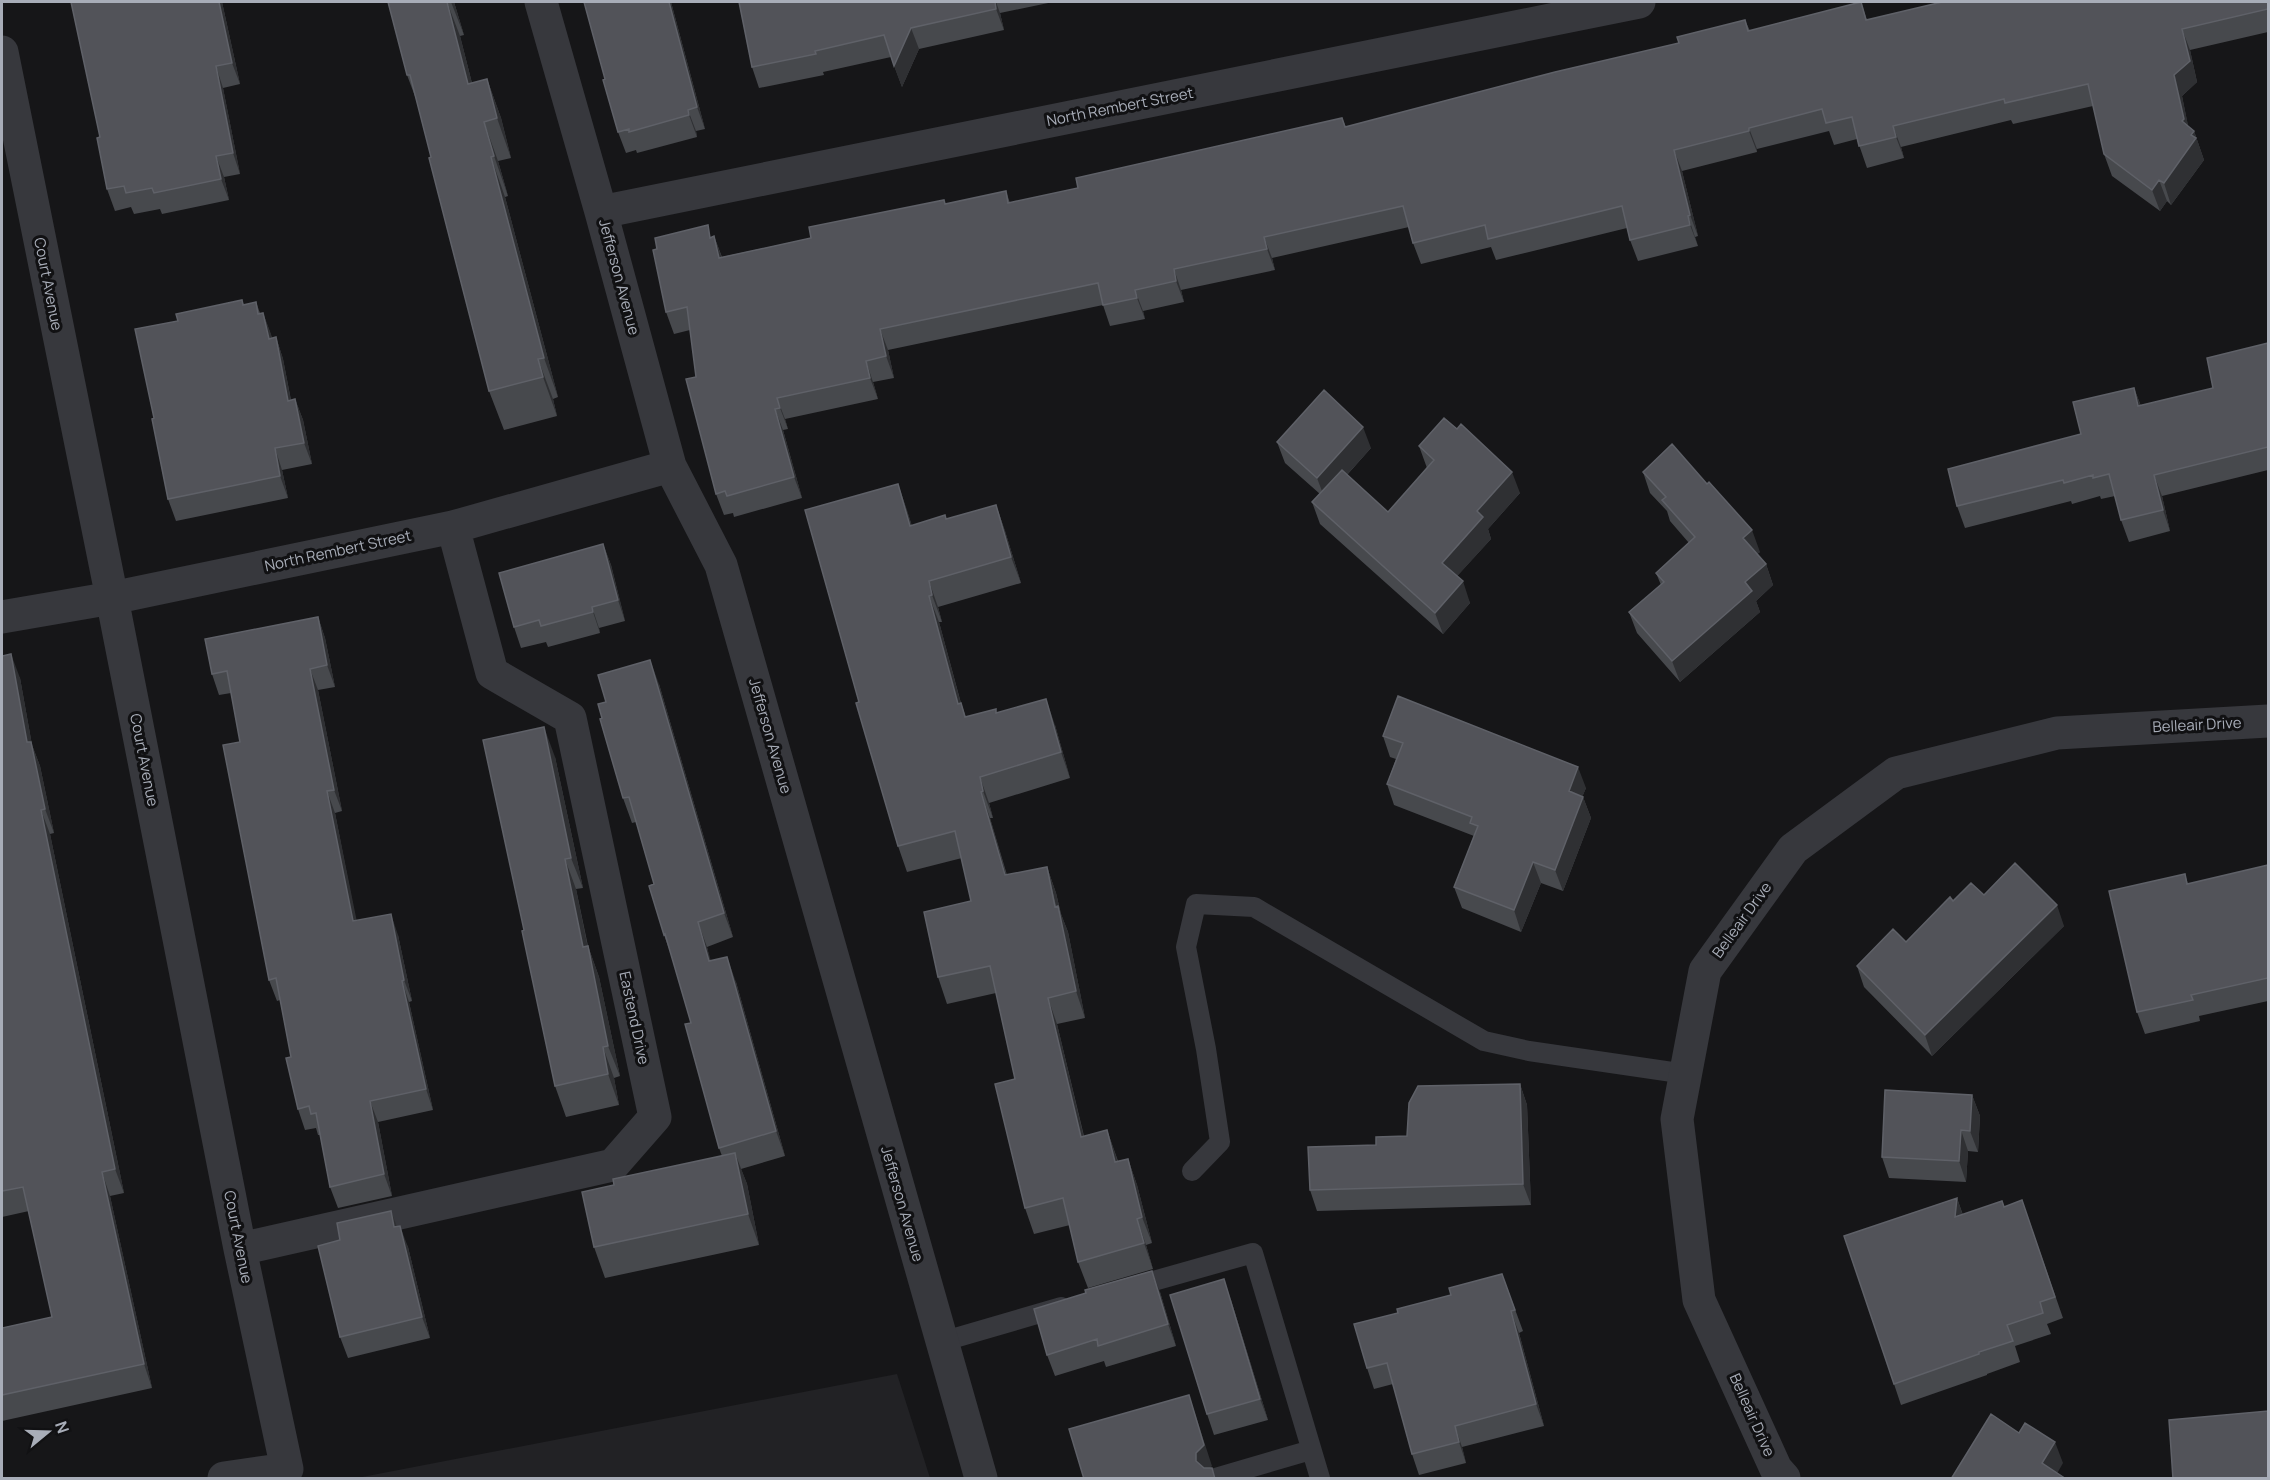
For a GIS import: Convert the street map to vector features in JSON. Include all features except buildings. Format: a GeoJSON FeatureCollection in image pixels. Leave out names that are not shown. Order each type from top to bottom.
{"type":"FeatureCollection","features":[{"type":"Feature","properties":{"kind":"street","name":"Jefferson Avenue"},"geometry":{"type":"LineString","coordinates":[[541,2],[670,466],[721,565],[981,1479]]}},
{"type":"Feature","properties":{"kind":"street","name":"North Rembert Street"},"geometry":{"type":"LineString","coordinates":[[601,212],[1639,2]]}},
{"type":"Feature","properties":{"kind":"street","name":"Court Avenue"},"geometry":{"type":"LineString","coordinates":[[2,52],[240,1249],[289,1474]]}},
{"type":"Feature","properties":{"kind":"street","name":"North Rembert Street"},"geometry":{"type":"LineString","coordinates":[[2,617],[112,598],[453,527],[670,466]]}},
{"type":"Feature","properties":{"kind":"street","name":"Eastend Drive"},"geometry":{"type":"LineString","coordinates":[[240,1249],[613,1165],[655,1117],[570,718],[492,673],[453,527]]}},
{"type":"Feature","properties":{"kind":"street","name":"Belleair Drive"},"geometry":{"type":"LineString","coordinates":[[1784,1479],[1776,1469],[1699,1300],[1677,1119],[1705,971],[1793,849],[1896,773],[2057,734],[2268,721]]}},
{"type":"Feature","properties":{"kind":"street"},"geometry":{"type":"LineString","coordinates":[[224,1479],[289,1474]]}},
{"type":"Feature","properties":{"kind":"lane"},"geometry":{"type":"LineString","coordinates":[[1192,1171],[1220,1142],[1206,1049],[1186,947],[1196,904],[1254,907],[1484,1041],[1529,1051],[1686,1074]]}},
{"type":"Feature","properties":{"kind":"lane"},"geometry":{"type":"LineString","coordinates":[[1116,1292],[1253,1253],[1320,1479]]}},
{"type":"Feature","properties":{"kind":"lane"},"geometry":{"type":"LineString","coordinates":[[941,1342],[1082,1301]]}},
{"type":"Feature","properties":{"kind":"lane"},"geometry":{"type":"LineString","coordinates":[[1215,1479],[1311,1450]]}},
{"type":"Feature","properties":{"kind":"shaded area"},"geometry":{"type":"Polygon","coordinates":[[[897,1374],[930,1478],[357,1478],[897,1374]]]}}]}
